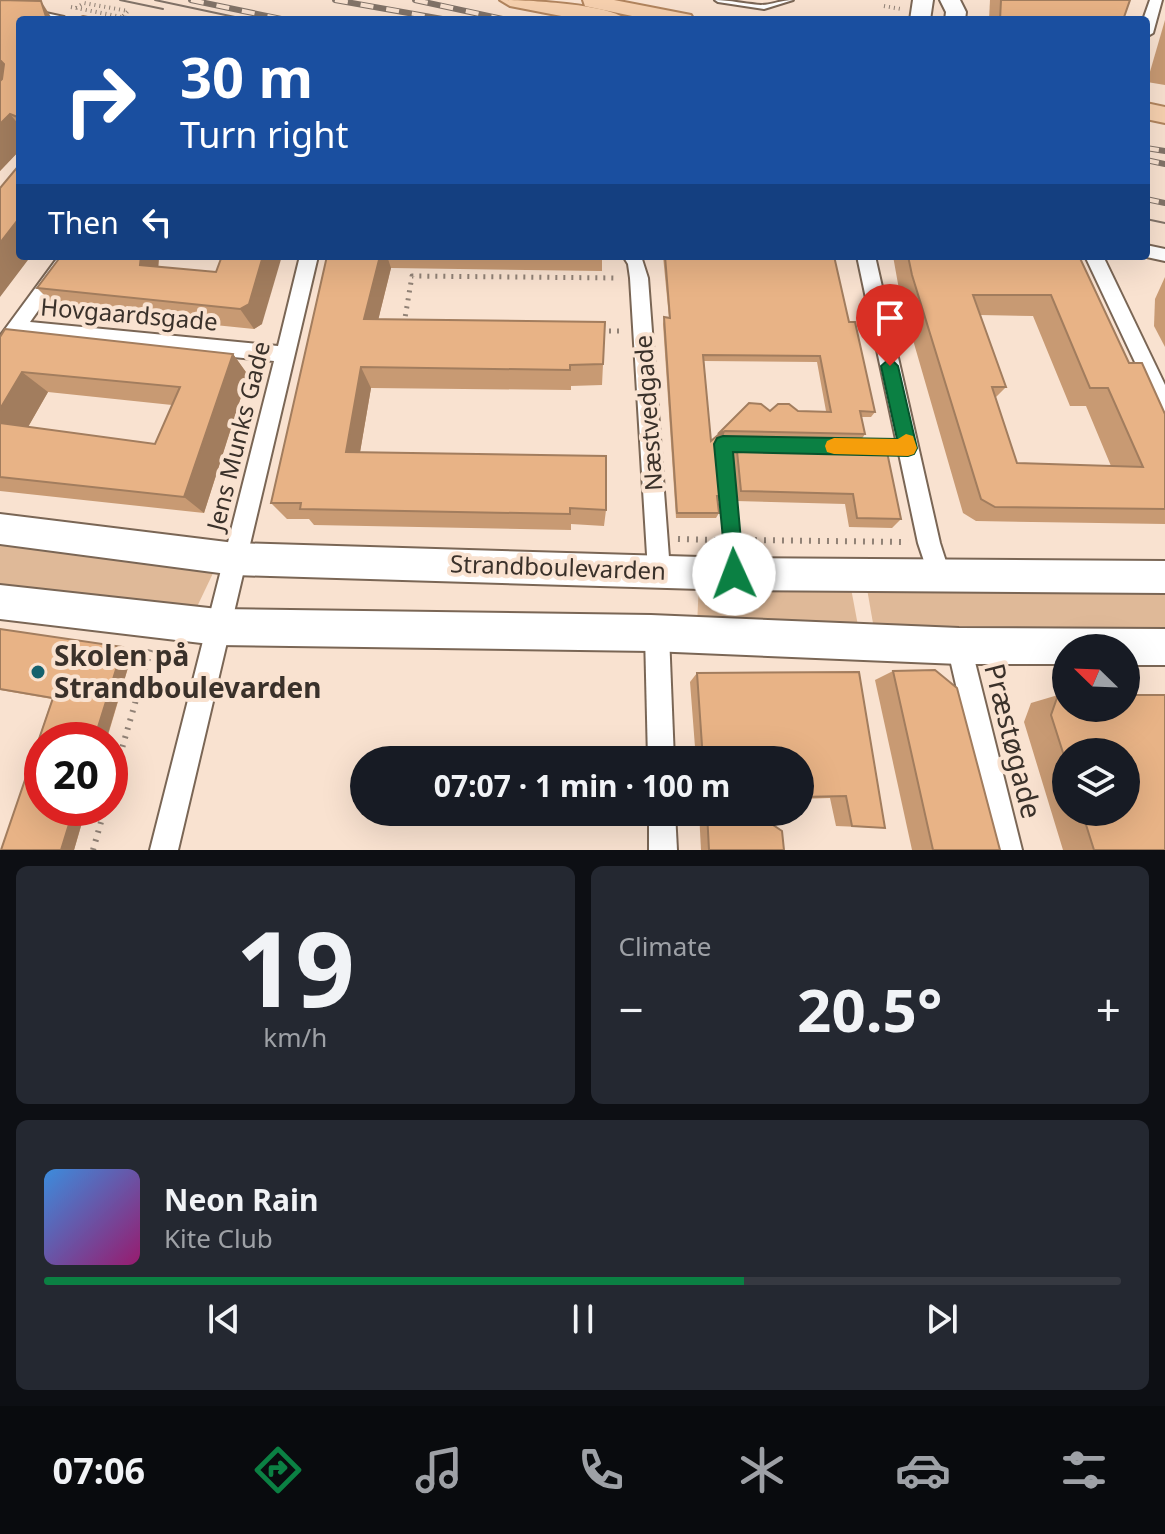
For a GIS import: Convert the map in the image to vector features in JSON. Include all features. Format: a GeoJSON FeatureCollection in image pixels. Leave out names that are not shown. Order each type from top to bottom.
{"type":"FeatureCollection","features":[{"type":"Feature","properties":{"kind":"main road"},"geometry":{"type":"LineString","coordinates":[[510,0],[551,4],[599,16]]}},
{"type":"Feature","properties":{"kind":"main road"},"geometry":{"type":"LineString","coordinates":[[580,0],[662,16]]}},
{"type":"Feature","properties":{"kind":"street"},"geometry":{"type":"LineString","coordinates":[[0,7],[41,16]]}},
{"type":"Feature","properties":{"kind":"street"},"geometry":{"type":"LineString","coordinates":[[0,350],[65,260]]}},
{"type":"Feature","properties":{"kind":"street","name":"Jens Munks Gade"},"geometry":{"type":"LineString","coordinates":[[164,850],[308,260]]}},
{"type":"Feature","properties":{"kind":"street","name":"Næstvedgade"},"geometry":{"type":"LineString","coordinates":[[635,260],[639,278],[659,555]]}},
{"type":"Feature","properties":{"kind":"street"},"geometry":{"type":"LineString","coordinates":[[867,260],[934,558]]}},
{"type":"Feature","properties":{"kind":"street"},"geometry":{"type":"LineString","coordinates":[[1096,260],[1165,405]]}},
{"type":"Feature","properties":{"kind":"street","name":"Hovgaardsgade"},"geometry":{"type":"LineString","coordinates":[[16,328],[286,354]]}},
{"type":"Feature","properties":{"kind":"street","name":"Strandboulevarden"},"geometry":{"type":"LineString","coordinates":[[0,529],[235,559],[659,555],[734,574],[934,558],[1165,577]]}},
{"type":"Feature","properties":{"kind":"street"},"geometry":{"type":"LineString","coordinates":[[0,602],[218,627],[657,634],[959,646],[1165,647]]}},
{"type":"Feature","properties":{"kind":"street"},"geometry":{"type":"LineString","coordinates":[[657,634],[661,746]]}},
{"type":"Feature","properties":{"kind":"street","name":"Præstøgade"},"geometry":{"type":"LineString","coordinates":[[959,646],[1008,850]]}},
{"type":"Feature","properties":{"kind":"street"},"geometry":{"type":"LineString","coordinates":[[662,826],[663,850]]}},
{"type":"Feature","properties":{"kind":"lane"},"geometry":{"type":"LineString","coordinates":[[718,0],[764,7],[790,0]]}},
{"type":"Feature","properties":{"kind":"lane"},"geometry":{"type":"LineString","coordinates":[[734,574],[723,444],[754,445]]}},
{"type":"Feature","properties":{"kind":"lane"},"geometry":{"type":"LineString","coordinates":[[846,447],[908,448]]}},
{"type":"Feature","properties":{"kind":"path"},"geometry":{"type":"LineString","coordinates":[[76,8],[84,3],[128,11],[123,16]]}},
{"type":"Feature","properties":{"kind":"path"},"geometry":{"type":"LineString","coordinates":[[100,16],[103,6]]}},
{"type":"Feature","properties":{"kind":"path"},"geometry":{"type":"LineString","coordinates":[[103,13],[117,16]]}},
{"type":"Feature","properties":{"kind":"path"},"geometry":{"type":"LineString","coordinates":[[393,330],[404,329],[412,276],[639,278]]}},
{"type":"Feature","properties":{"kind":"path"},"geometry":{"type":"LineString","coordinates":[[595,331],[643,331]]}},
{"type":"Feature","properties":{"kind":"path"},"geometry":{"type":"LineString","coordinates":[[659,555],[733,540],[934,558]]}},
{"type":"Feature","properties":{"kind":"path"},"geometry":{"type":"LineString","coordinates":[[128,729],[160,620]]}},
{"type":"Feature","properties":{"kind":"path"},"geometry":{"type":"LineString","coordinates":[[93,850],[100,826]]}},
{"type":"Feature","properties":{"kind":"shaded area"},"geometry":{"type":"Polygon","coordinates":[[[0,537],[215,569],[195,611],[0,584],[0,537]]]}},
{"type":"Feature","properties":{"kind":"shaded area"},"geometry":{"type":"Polygon","coordinates":[[[699,582],[850,583],[859,631],[697,626],[699,582]]]}},
{"type":"Feature","properties":{"kind":"shaded area"},"geometry":{"type":"Polygon","coordinates":[[[866,583],[1165,588],[1165,634],[874,629],[866,583]]]}},
{"type":"Feature","properties":{"kind":"building"},"geometry":{"type":"Polygon","coordinates":[[[0,0],[41,1],[46,16],[16,16],[16,116],[10,114],[0,124],[0,81],[4,64],[0,61],[0,0]]]}},
{"type":"Feature","properties":{"kind":"building"},"geometry":{"type":"Polygon","coordinates":[[[1001,0],[1130,0],[1124,16],[1000,16],[1001,0]]]}},
{"type":"Feature","properties":{"kind":"building"},"geometry":{"type":"Polygon","coordinates":[[[16,169],[16,222],[0,243],[0,188],[16,169]]]}},
{"type":"Feature","properties":{"kind":"building"},"geometry":{"type":"Polygon","coordinates":[[[58,260],[141,260],[140,265],[216,272],[220,260],[262,260],[249,304],[240,309],[37,288],[58,260]]]}},
{"type":"Feature","properties":{"kind":"building"},"geometry":{"type":"Polygon","coordinates":[[[326,260],[379,260],[364,319],[605,322],[603,364],[570,365],[570,370],[361,367],[346,452],[606,456],[606,510],[570,508],[570,514],[300,509],[301,503],[271,503],[326,260]]]}},
{"type":"Feature","properties":{"kind":"building"},"geometry":{"type":"Polygon","coordinates":[[[665,260],[835,260],[849,322],[855,322],[875,412],[860,411],[865,434],[725,431],[718,434],[749,403],[761,404],[770,411],[778,404],[789,404],[798,411],[831,412],[820,356],[703,355],[711,441],[718,435],[719,513],[677,513],[664,317],[670,318],[665,260]]]}},
{"type":"Feature","properties":{"kind":"building"},"geometry":{"type":"Polygon","coordinates":[[[909,260],[1081,260],[1129,363],[1142,363],[1165,414],[1165,509],[995,507],[981,499],[909,260]],[[973,295],[1006,387],[992,387],[1017,463],[1143,467],[1108,388],[1090,388],[1051,295],[973,295]]]}},
{"type":"Feature","properties":{"kind":"building"},"geometry":{"type":"Polygon","coordinates":[[[5,329],[233,354],[184,497],[0,477],[0,423],[155,444],[180,387],[22,372],[0,409],[0,337],[5,329]]]}},
{"type":"Feature","properties":{"kind":"building"},"geometry":{"type":"Polygon","coordinates":[[[736,441],[872,444],[874,451],[887,452],[901,519],[857,518],[853,494],[741,491],[736,441]]]}},
{"type":"Feature","properties":{"kind":"building"},"geometry":{"type":"Polygon","coordinates":[[[0,629],[123,647],[100,722],[45,722],[53,698],[0,689],[0,629]]]}},
{"type":"Feature","properties":{"kind":"building"},"geometry":{"type":"Polygon","coordinates":[[[935,670],[957,688],[1000,850],[933,850],[893,671],[935,670]]]}},
{"type":"Feature","properties":{"kind":"building"},"geometry":{"type":"Polygon","coordinates":[[[859,672],[885,828],[852,826],[846,796],[814,797],[814,746],[702,746],[697,673],[859,672]]]}},
{"type":"Feature","properties":{"kind":"building"},"geometry":{"type":"Polygon","coordinates":[[[1140,695],[1165,695],[1165,850],[1094,850],[1086,826],[1140,826],[1140,738],[1058,738],[1053,722],[1140,722],[1140,695]]]}},
{"type":"Feature","properties":{"kind":"building"},"geometry":{"type":"Polygon","coordinates":[[[24,783],[24,826],[68,826],[61,850],[1,850],[24,783]]]}},
{"type":"Feature","properties":{"kind":"building"},"geometry":{"type":"Polygon","coordinates":[[[708,826],[775,826],[782,831],[784,850],[709,850],[708,826]]]}},
{"type":"Feature","properties":{"kind":"tram line"},"geometry":{"type":"LineString","coordinates":[[120,0],[163,9]]}},
{"type":"Feature","properties":{"kind":"tram line"},"geometry":{"type":"LineString","coordinates":[[155,0],[230,16]]}},
{"type":"Feature","properties":{"kind":"tram line"},"geometry":{"type":"LineString","coordinates":[[1150,220],[1165,223]]}},
{"type":"Feature","properties":{"kind":"railway"},"geometry":{"type":"LineString","coordinates":[[191,0],[267,16]]}},
{"type":"Feature","properties":{"kind":"railway"},"geometry":{"type":"LineString","coordinates":[[335,0],[425,16]]}},
{"type":"Feature","properties":{"kind":"railway"},"geometry":{"type":"LineString","coordinates":[[415,0],[489,16]]}},
{"type":"Feature","properties":{"kind":"railway"},"geometry":{"type":"LineString","coordinates":[[1150,149],[1165,151]]}},
{"type":"Feature","properties":{"kind":"railway"},"geometry":{"type":"LineString","coordinates":[[1150,161],[1165,164]]}},
{"type":"Feature","properties":{"kind":"railway"},"geometry":{"type":"LineString","coordinates":[[1150,200],[1165,203]]}},
{"type":"Feature","properties":{"kind":"slow traffic"},"geometry":{"type":"LineString","coordinates":[[834,446],[908,448],[906,442]]}},
{"type":"Feature","properties":{"kind":"place","name":"Skolen på Strandboulevarden"},"geometry":{"type":"Point","coordinates":[38,672]}},
{"type":"Feature","properties":{"kind":"route"},"geometry":{"type":"LineString","coordinates":[[734,574],[723,444],[908,448],[890,366]]}}]}
